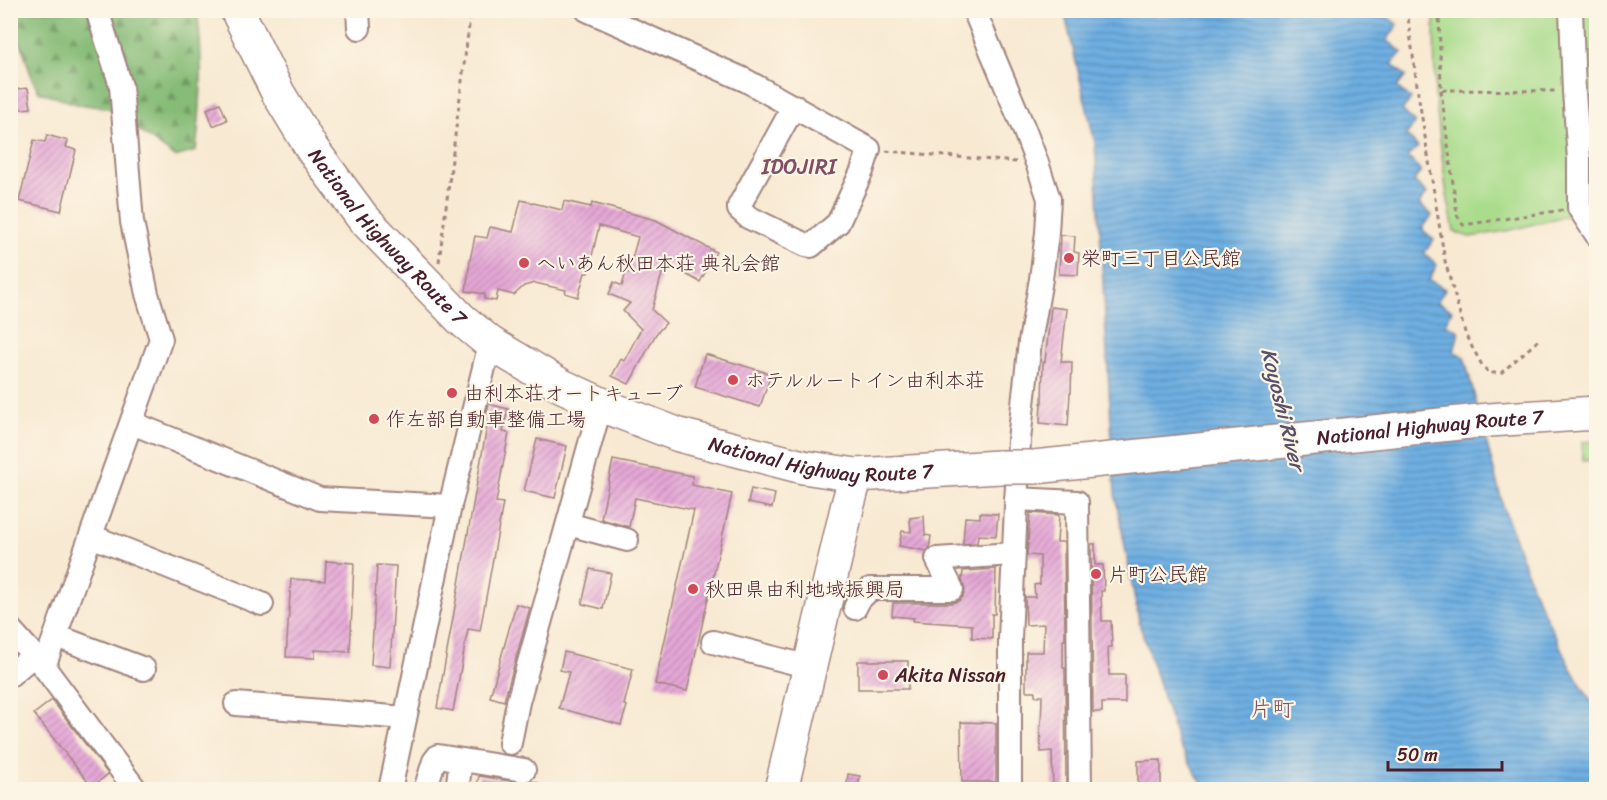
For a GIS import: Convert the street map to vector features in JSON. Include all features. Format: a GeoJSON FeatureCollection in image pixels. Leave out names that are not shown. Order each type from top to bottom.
{"type":"FeatureCollection","features":[{"type":"Feature","properties":{"kind":"highway","name":"National Highway Route 7"},"geometry":{"type":"LineString","coordinates":[[237,10],[278,93],[312,149],[363,218],[461,319],[490,343],[560,385],[679,435],[803,467],[856,475],[1034,467],[1489,420],[1596,412]]}},
{"type":"Feature","properties":{"kind":"highway"},"geometry":{"type":"LineString","coordinates":[[781,789],[856,475]]}},
{"type":"Feature","properties":{"kind":"street"},"geometry":{"type":"LineString","coordinates":[[10,675],[39,661],[56,636],[160,339],[147,294],[132,222],[121,86],[97,10]]}},
{"type":"Feature","properties":{"kind":"street"},"geometry":{"type":"LineString","coordinates":[[587,10],[745,80],[794,106],[869,149],[862,171],[838,223],[811,246],[748,217],[739,209],[794,106]]}},
{"type":"Feature","properties":{"kind":"street"},"geometry":{"type":"LineString","coordinates":[[974,10],[1037,163],[1048,199],[1047,233],[1021,418],[1010,639],[1010,789]]}},
{"type":"Feature","properties":{"kind":"street"},"geometry":{"type":"LineString","coordinates":[[1571,10],[1579,159],[1579,208],[1596,234]]}},
{"type":"Feature","properties":{"kind":"street"},"geometry":{"type":"LineString","coordinates":[[390,789],[450,506],[490,343]]}},
{"type":"Feature","properties":{"kind":"street"},"geometry":{"type":"LineString","coordinates":[[510,743],[518,702],[601,404]]}},
{"type":"Feature","properties":{"kind":"street"},"geometry":{"type":"LineString","coordinates":[[132,423],[320,499],[450,506]]}},
{"type":"Feature","properties":{"kind":"street"},"geometry":{"type":"LineString","coordinates":[[1016,499],[1077,502],[1080,789]]}},
{"type":"Feature","properties":{"kind":"street"},"geometry":{"type":"LineString","coordinates":[[567,524],[627,540]]}},
{"type":"Feature","properties":{"kind":"street"},"geometry":{"type":"LineString","coordinates":[[91,536],[262,604]]}},
{"type":"Feature","properties":{"kind":"street"},"geometry":{"type":"LineString","coordinates":[[855,608],[859,600],[870,589],[952,589],[938,560],[1014,554]]}},
{"type":"Feature","properties":{"kind":"street"},"geometry":{"type":"LineString","coordinates":[[10,629],[39,661],[130,787]]}},
{"type":"Feature","properties":{"kind":"street"},"geometry":{"type":"LineString","coordinates":[[56,636],[144,669]]}},
{"type":"Feature","properties":{"kind":"street"},"geometry":{"type":"LineString","coordinates":[[714,642],[810,667]]}},
{"type":"Feature","properties":{"kind":"street"},"geometry":{"type":"LineString","coordinates":[[236,704],[405,718]]}},
{"type":"Feature","properties":{"kind":"street"},"geometry":{"type":"LineString","coordinates":[[425,789],[434,761],[438,756],[524,770]]}},
{"type":"Feature","properties":{"kind":"street"},"geometry":{"type":"LineString","coordinates":[[457,789],[461,760]]}},
{"type":"Feature","properties":{"kind":"path"},"geometry":{"type":"LineString","coordinates":[[436,293],[471,10]]}},
{"type":"Feature","properties":{"kind":"path"},"geometry":{"type":"LineString","coordinates":[[1407,10],[1445,261],[1466,336],[1482,366],[1490,373],[1501,373],[1541,338]]}},
{"type":"Feature","properties":{"kind":"path"},"geometry":{"type":"LineString","coordinates":[[1439,10],[1441,90],[1457,215],[1463,225],[1579,208]]}},
{"type":"Feature","properties":{"kind":"path"},"geometry":{"type":"LineString","coordinates":[[1441,90],[1574,92]]}},
{"type":"Feature","properties":{"kind":"path"},"geometry":{"type":"LineString","coordinates":[[869,149],[1037,163]]}},
{"type":"Feature","properties":{"kind":"green space"},"geometry":{"type":"Polygon","coordinates":[[[10,11],[197,11],[201,81],[196,151],[175,157],[108,108],[77,104],[39,92],[21,43],[11,35],[10,11]]]}},
{"type":"Feature","properties":{"kind":"green space"},"geometry":{"type":"Polygon","coordinates":[[[1434,11],[1596,11],[1596,208],[1511,230],[1470,237],[1454,232],[1446,189],[1435,96],[1434,11]]]}},
{"type":"Feature","properties":{"kind":"green space"},"geometry":{"type":"Polygon","coordinates":[[[1596,441],[1596,460],[1583,461],[1582,442],[1596,441]]]}},
{"type":"Feature","properties":{"kind":"water","name":"Koyoshi River"},"geometry":{"type":"Polygon","coordinates":[[[1388,10],[1385,15],[1398,25],[1387,40],[1402,52],[1392,64],[1406,76],[1397,87],[1411,99],[1402,110],[1415,123],[1406,135],[1418,147],[1408,157],[1421,171],[1414,181],[1427,193],[1419,204],[1432,215],[1422,229],[1434,240],[1424,253],[1437,265],[1429,280],[1445,289],[1437,302],[1452,310],[1445,324],[1459,331],[1454,352],[1464,356],[1504,509],[1533,589],[1570,667],[1596,709],[1596,789],[1205,789],[1178,743],[1140,626],[1115,494],[1095,143],[1064,11],[1388,10]]]}},
{"type":"Feature","properties":{"kind":"building"},"geometry":{"type":"Polygon","coordinates":[[[28,88],[31,108],[10,110],[10,90],[28,88]]]}},
{"type":"Feature","properties":{"kind":"building"},"geometry":{"type":"Polygon","coordinates":[[[220,103],[227,120],[213,126],[207,109],[220,103]]]}},
{"type":"Feature","properties":{"kind":"building"},"geometry":{"type":"Polygon","coordinates":[[[47,135],[68,141],[66,147],[76,150],[61,211],[19,201],[34,140],[45,142],[47,135]]]}},
{"type":"Feature","properties":{"kind":"building"},"geometry":{"type":"Polygon","coordinates":[[[521,200],[562,210],[564,201],[591,207],[592,203],[656,220],[716,252],[700,282],[665,263],[652,310],[666,323],[656,334],[629,384],[612,376],[621,359],[624,361],[641,329],[623,311],[630,303],[609,294],[614,282],[622,286],[638,237],[599,226],[588,273],[585,273],[578,297],[565,293],[566,290],[535,283],[524,286],[514,295],[498,291],[496,301],[484,299],[485,294],[466,291],[475,236],[487,238],[490,227],[513,232],[521,200]]]}},
{"type":"Feature","properties":{"kind":"building","name":"栄町三丁目公民館"},"geometry":{"type":"Polygon","coordinates":[[[1061,235],[1075,236],[1074,252],[1079,253],[1078,275],[1059,274],[1061,235]]]}},
{"type":"Feature","properties":{"kind":"building"},"geometry":{"type":"Polygon","coordinates":[[[1051,307],[1067,309],[1061,362],[1072,362],[1068,426],[1040,423],[1043,362],[1045,362],[1051,307]]]}},
{"type":"Feature","properties":{"kind":"building","name":"ホテルルートイン由利本荘"},"geometry":{"type":"Polygon","coordinates":[[[705,354],[771,374],[760,407],[695,387],[705,354]]]}},
{"type":"Feature","properties":{"kind":"building"},"geometry":{"type":"Polygon","coordinates":[[[489,404],[508,409],[503,432],[509,433],[496,502],[503,503],[480,631],[468,629],[453,711],[437,708],[489,404]]]}},
{"type":"Feature","properties":{"kind":"building"},"geometry":{"type":"Polygon","coordinates":[[[537,439],[567,446],[555,498],[524,491],[537,439]]]}},
{"type":"Feature","properties":{"kind":"building","name":"秋田県由利地域振興局"},"geometry":{"type":"Polygon","coordinates":[[[613,460],[693,476],[692,485],[732,494],[687,691],[655,684],[694,510],[635,498],[629,527],[601,519],[613,460]]]}},
{"type":"Feature","properties":{"kind":"building"},"geometry":{"type":"Polygon","coordinates":[[[751,489],[775,494],[772,508],[748,503],[751,489]]]}},
{"type":"Feature","properties":{"kind":"building"},"geometry":{"type":"Polygon","coordinates":[[[980,513],[998,514],[996,536],[978,535],[977,543],[963,544],[965,517],[980,518],[980,513]]]}},
{"type":"Feature","properties":{"kind":"building"},"geometry":{"type":"Polygon","coordinates":[[[1030,513],[1059,515],[1057,542],[1064,542],[1063,668],[1065,668],[1066,789],[1053,789],[1052,751],[1041,752],[1042,696],[1035,696],[1035,691],[1026,691],[1026,652],[1043,652],[1044,624],[1026,625],[1025,597],[1035,597],[1034,585],[1040,584],[1040,556],[1027,555],[1030,513]]]}},
{"type":"Feature","properties":{"kind":"building"},"geometry":{"type":"Polygon","coordinates":[[[924,516],[925,535],[931,536],[929,549],[927,551],[899,546],[902,531],[911,532],[910,518],[924,516]]]}},
{"type":"Feature","properties":{"kind":"building"},"geometry":{"type":"Polygon","coordinates":[[[1091,544],[1095,544],[1095,565],[1103,565],[1102,621],[1111,621],[1112,647],[1108,647],[1109,675],[1125,675],[1125,703],[1102,703],[1102,712],[1093,712],[1091,544]]]}},
{"type":"Feature","properties":{"kind":"building"},"geometry":{"type":"Polygon","coordinates":[[[326,561],[354,563],[350,652],[315,650],[315,658],[286,657],[291,579],[325,581],[326,561]]]}},
{"type":"Feature","properties":{"kind":"building"},"geometry":{"type":"Polygon","coordinates":[[[377,565],[396,566],[390,667],[371,665],[377,565]]]}},
{"type":"Feature","properties":{"kind":"building"},"geometry":{"type":"Polygon","coordinates":[[[590,569],[611,573],[603,609],[582,604],[590,569]]]}},
{"type":"Feature","properties":{"kind":"building"},"geometry":{"type":"Polygon","coordinates":[[[996,569],[992,639],[972,638],[972,625],[913,621],[914,618],[892,616],[893,603],[952,603],[958,601],[963,597],[965,590],[962,580],[963,571],[996,569]]]}},
{"type":"Feature","properties":{"kind":"building"},"geometry":{"type":"Polygon","coordinates":[[[516,604],[530,608],[504,701],[490,697],[516,604]]]}},
{"type":"Feature","properties":{"kind":"building"},"geometry":{"type":"Polygon","coordinates":[[[564,652],[633,669],[624,705],[627,706],[621,725],[559,708],[569,672],[560,670],[564,652]]]}},
{"type":"Feature","properties":{"kind":"building","name":"Akita Nissan"},"geometry":{"type":"Polygon","coordinates":[[[858,661],[908,661],[908,689],[858,689],[858,661]]]}},
{"type":"Feature","properties":{"kind":"building"},"geometry":{"type":"Polygon","coordinates":[[[52,700],[108,774],[92,787],[34,714],[52,700]]]}},
{"type":"Feature","properties":{"kind":"building"},"geometry":{"type":"Polygon","coordinates":[[[961,722],[996,723],[996,782],[962,782],[961,722]]]}},
{"type":"Feature","properties":{"kind":"building"},"geometry":{"type":"Polygon","coordinates":[[[1161,760],[1161,789],[1138,789],[1138,761],[1161,760]]]}},
{"type":"Feature","properties":{"kind":"building"},"geometry":{"type":"Polygon","coordinates":[[[848,774],[860,776],[858,788],[847,786],[848,774]]]}},
{"type":"Feature","properties":{"kind":"building"},"geometry":{"type":"Polygon","coordinates":[[[479,776],[522,783],[531,781],[539,783],[538,789],[476,789],[479,776]]]}},
{"type":"Feature","properties":{"kind":"place","name":"栄町三丁目公民館"},"geometry":{"type":"Point","coordinates":[1069,258]}},
{"type":"Feature","properties":{"kind":"place","name":"へいあん秋田本荘 典礼会館"},"geometry":{"type":"Point","coordinates":[524,263]}},
{"type":"Feature","properties":{"kind":"place","name":"ホテルルートイン由利本荘"},"geometry":{"type":"Point","coordinates":[733,380]}},
{"type":"Feature","properties":{"kind":"place","name":"由利本荘オートキューブ"},"geometry":{"type":"Point","coordinates":[452,393]}},
{"type":"Feature","properties":{"kind":"place","name":"作左部自動車整備工場"},"geometry":{"type":"Point","coordinates":[374,419]}},
{"type":"Feature","properties":{"kind":"place","name":"片町公民館"},"geometry":{"type":"Point","coordinates":[1096,574]}},
{"type":"Feature","properties":{"kind":"place","name":"秋田県由利地域振興局"},"geometry":{"type":"Point","coordinates":[693,589]}},
{"type":"Feature","properties":{"kind":"place","name":"Akita Nissan"},"geometry":{"type":"Point","coordinates":[883,675]}},
{"type":"Feature","properties":{"kind":"district","name":"IDOJIRI"},"geometry":{"type":"Point","coordinates":[799,166]}},
{"type":"Feature","properties":{"kind":"district","name":"片町"},"geometry":{"type":"Point","coordinates":[1272,708]}}]}
